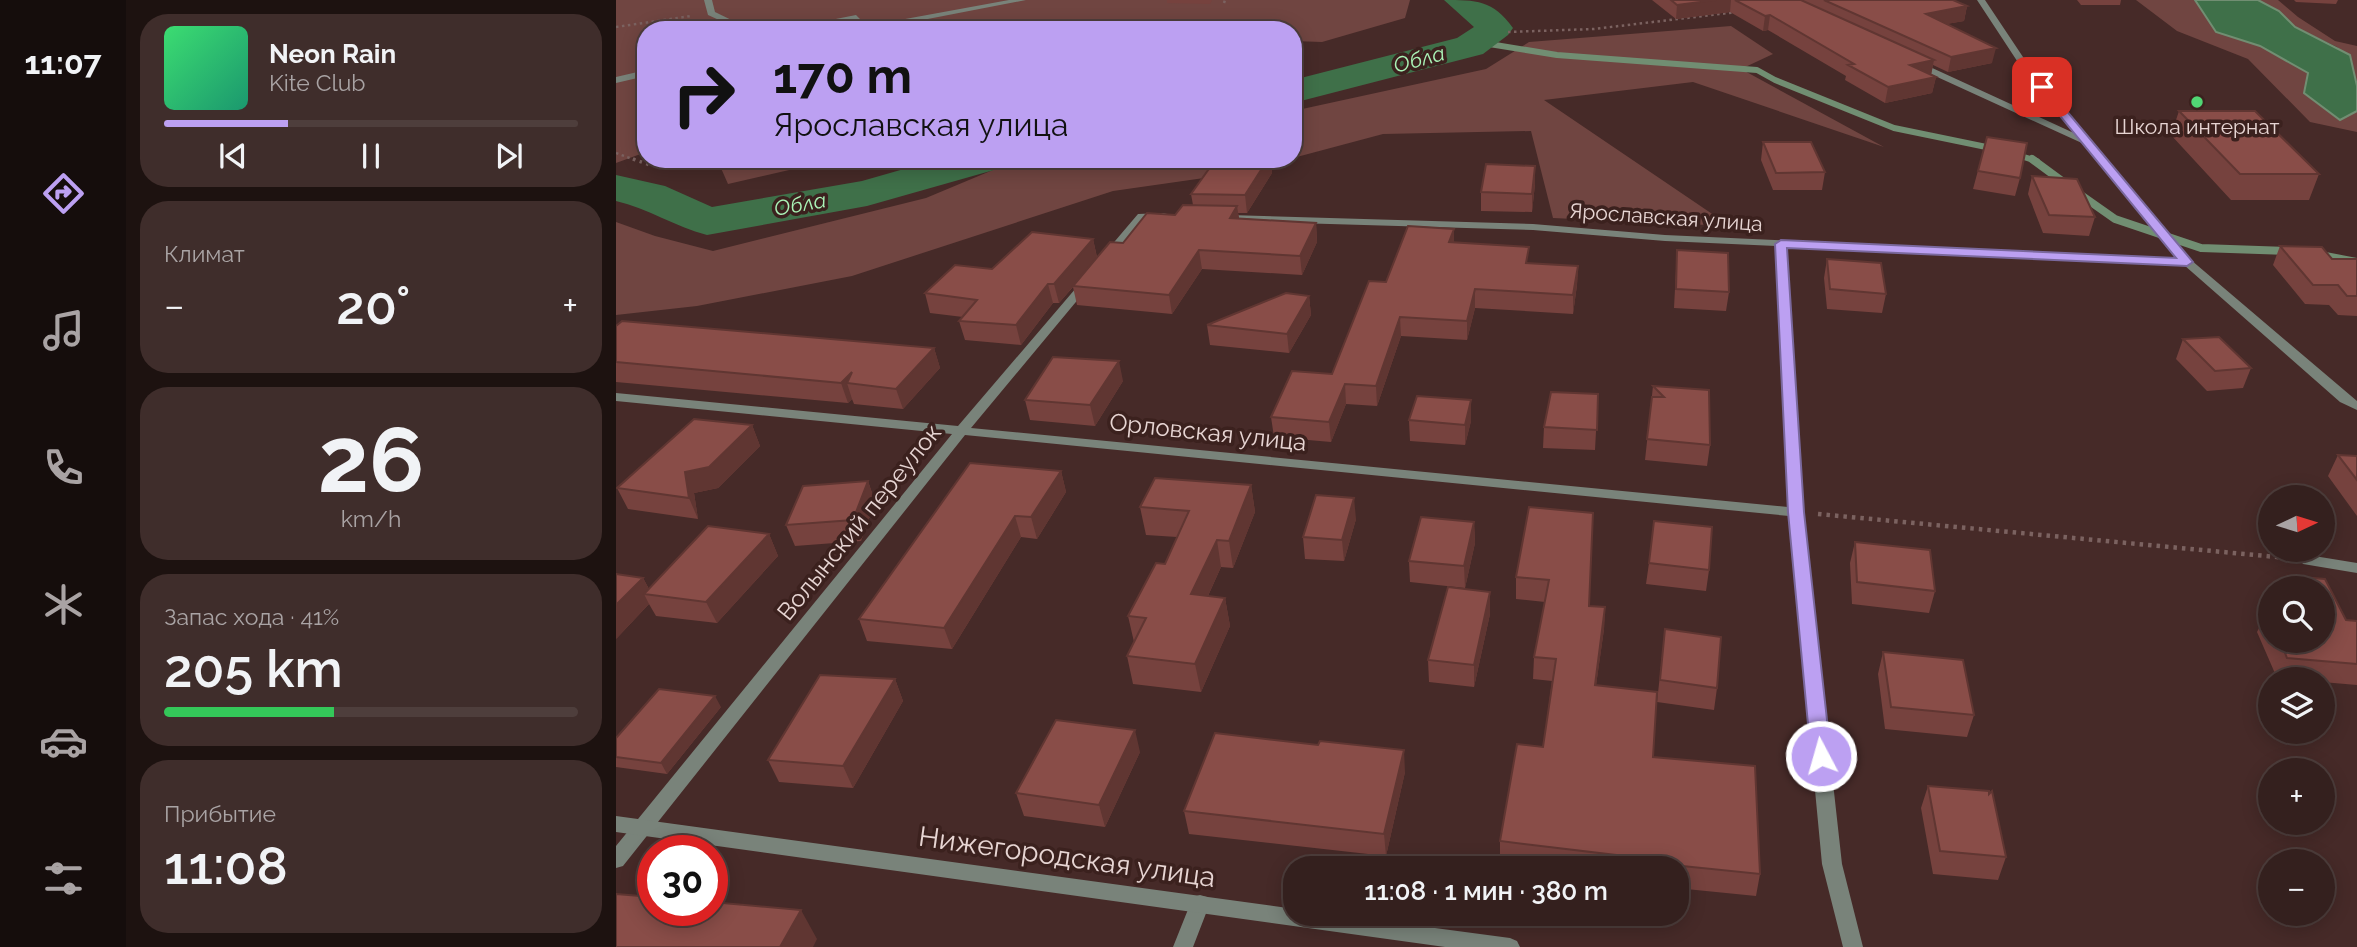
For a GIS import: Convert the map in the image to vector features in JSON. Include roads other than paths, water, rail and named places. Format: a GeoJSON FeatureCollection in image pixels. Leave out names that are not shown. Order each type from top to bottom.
{"type":"FeatureCollection","features":[{"type":"Feature","properties":{"kind":"street"},"geometry":{"type":"LineString","coordinates":[[708,0],[711,13],[728,21]]}},
{"type":"Feature","properties":{"kind":"street"},"geometry":{"type":"LineString","coordinates":[[921,21],[1022,0]]}},
{"type":"Feature","properties":{"kind":"street"},"geometry":{"type":"LineString","coordinates":[[1981,0],[2026,68],[2187,262],[2345,399],[2357,406]]}},
{"type":"Feature","properties":{"kind":"street"},"geometry":{"type":"LineString","coordinates":[[834,21],[856,17],[858,21]]}},
{"type":"Feature","properties":{"kind":"street"},"geometry":{"type":"LineString","coordinates":[[1901,57],[2087,144]]}},
{"type":"Feature","properties":{"kind":"street"},"geometry":{"type":"LineString","coordinates":[[616,80],[637,75]]}},
{"type":"Feature","properties":{"kind":"street","name":"Волынский переулок"},"geometry":{"type":"LineString","coordinates":[[616,860],[961,430],[1142,216],[1170,217]]}},
{"type":"Feature","properties":{"kind":"street","name":"Ярославская улица"},"geometry":{"type":"LineString","coordinates":[[1212,218],[1532,227],[1781,244],[2187,262]]}},
{"type":"Feature","properties":{"kind":"street"},"geometry":{"type":"LineString","coordinates":[[1781,244],[1796,512],[1832,864],[1853,947]]}},
{"type":"Feature","properties":{"kind":"street","name":"Орловская улица"},"geometry":{"type":"LineString","coordinates":[[616,397],[1796,512]]}},
{"type":"Feature","properties":{"kind":"street"},"geometry":{"type":"LineString","coordinates":[[2320,562],[2357,568]]}},
{"type":"Feature","properties":{"kind":"street","name":"Нижегородская улица"},"geometry":{"type":"LineString","coordinates":[[616,824],[1510,947]]}},
{"type":"Feature","properties":{"kind":"street"},"geometry":{"type":"LineString","coordinates":[[1183,947],[1200,903]]}},
{"type":"Feature","properties":{"kind":"waterway","name":"Обла"},"geometry":{"type":"LineString","coordinates":[[1302,90],[1470,46],[1496,28],[1461,0]]}},
{"type":"Feature","properties":{"kind":"waterway"},"geometry":{"type":"LineString","coordinates":[[1477,42],[1557,55],[1757,70],[1775,80],[1894,128],[1996,149]]}},
{"type":"Feature","properties":{"kind":"waterway"},"geometry":{"type":"LineString","coordinates":[[2014,154],[2033,160]]}},
{"type":"Feature","properties":{"kind":"waterway"},"geometry":{"type":"LineString","coordinates":[[2033,160],[2037,161]]}},
{"type":"Feature","properties":{"kind":"waterway"},"geometry":{"type":"LineString","coordinates":[[2033,160],[2066,184]]}},
{"type":"Feature","properties":{"kind":"waterway","name":"Обла"},"geometry":{"type":"LineString","coordinates":[[616,188],[649,195],[707,221],[867,193],[954,168]]}},
{"type":"Feature","properties":{"kind":"waterway"},"geometry":{"type":"LineString","coordinates":[[2078,193],[2115,219],[2201,248],[2291,251]]}},
{"type":"Feature","properties":{"kind":"waterway"},"geometry":{"type":"LineString","coordinates":[[2320,255],[2357,262]]}},
{"type":"Feature","properties":{"kind":"place","name":"Школа интернат"},"geometry":{"type":"Point","coordinates":[2197,102]}}]}
